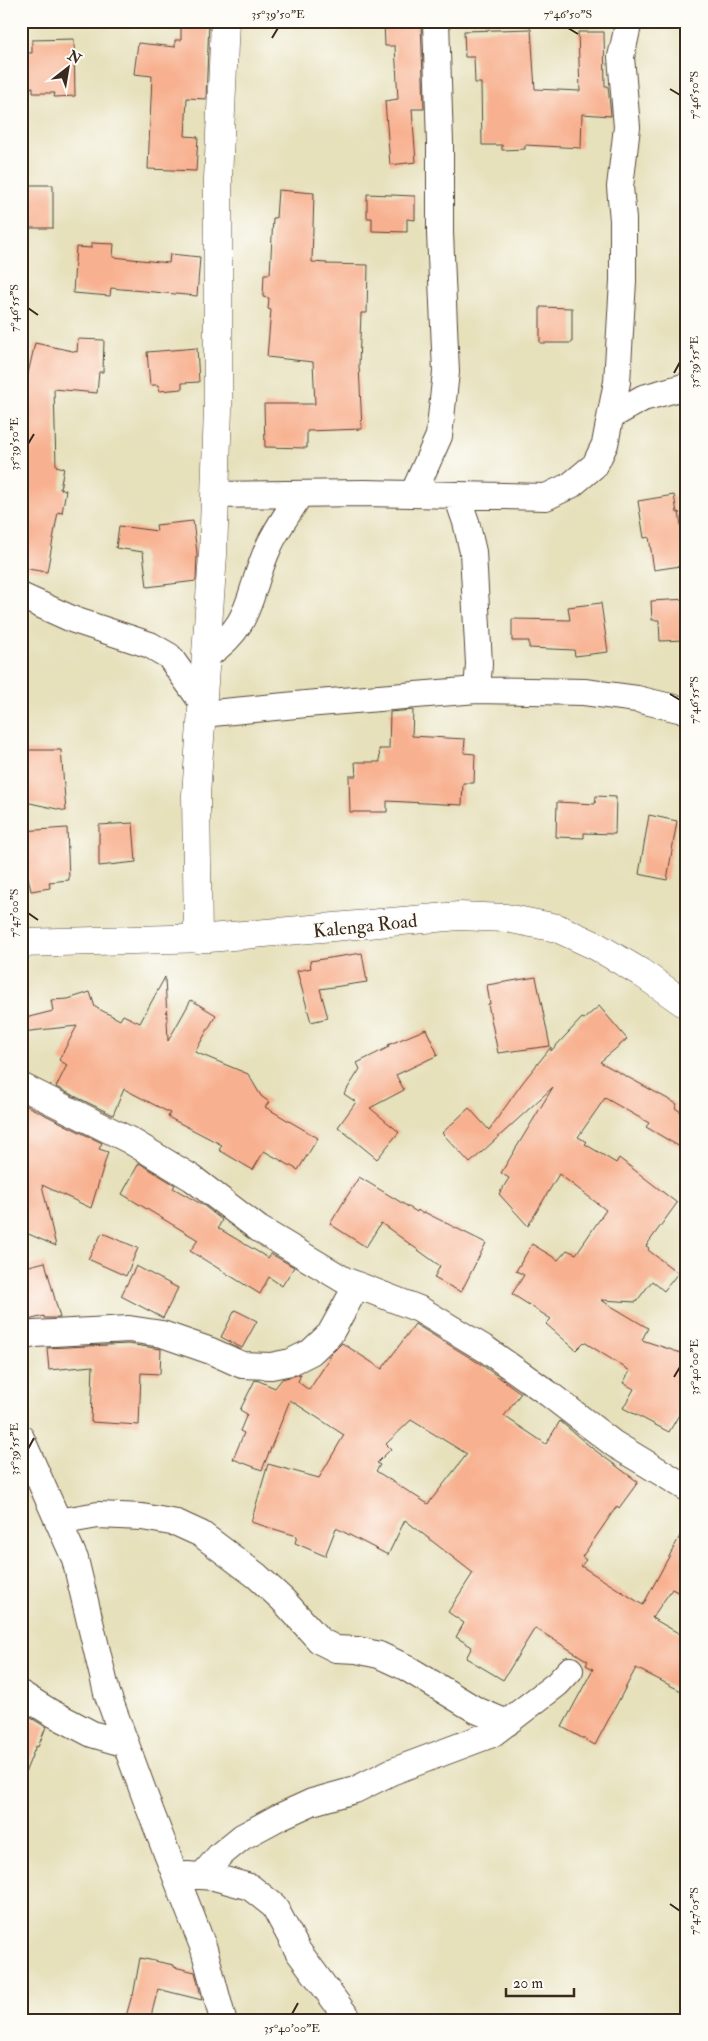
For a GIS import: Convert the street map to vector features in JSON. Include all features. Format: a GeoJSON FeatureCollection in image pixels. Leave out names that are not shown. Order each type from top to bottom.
{"type":"FeatureCollection","features":[{"type":"Feature","properties":{"kind":"street"},"geometry":{"type":"LineString","coordinates":[[198,939],[196,795],[215,495],[218,409],[218,179],[225,21]]}},
{"type":"Feature","properties":{"kind":"street"},"geometry":{"type":"LineString","coordinates":[[413,494],[439,436],[446,372],[441,252],[436,21]]}},
{"type":"Feature","properties":{"kind":"street"},"geometry":{"type":"LineString","coordinates":[[215,495],[413,494],[546,497],[571,485],[595,465],[605,444],[617,382],[623,280],[623,220],[620,187],[627,127],[621,57],[629,21]]}},
{"type":"Feature","properties":{"kind":"street"},"geometry":{"type":"LineString","coordinates":[[611,416],[644,398],[687,386]]}},
{"type":"Feature","properties":{"kind":"street"},"geometry":{"type":"LineString","coordinates":[[206,656],[226,641],[240,624],[269,545],[300,494]]}},
{"type":"Feature","properties":{"kind":"street"},"geometry":{"type":"LineString","coordinates":[[457,496],[466,522],[473,552],[479,664],[477,690]]}},
{"type":"Feature","properties":{"kind":"street"},"geometry":{"type":"LineString","coordinates":[[21,596],[74,620],[150,644],[169,656],[202,708]]}},
{"type":"Feature","properties":{"kind":"street"},"geometry":{"type":"LineString","coordinates":[[202,708],[306,704],[477,690],[584,692],[637,699],[687,711]]}},
{"type":"Feature","properties":{"kind":"street","name":"Kalenga Road"},"geometry":{"type":"LineString","coordinates":[[21,944],[198,939],[309,931],[459,916],[506,918],[557,928],[596,946],[640,972],[687,1005]]}},
{"type":"Feature","properties":{"kind":"street"},"geometry":{"type":"LineString","coordinates":[[21,1086],[129,1140],[192,1178],[259,1229],[344,1280],[419,1309],[488,1350],[614,1444],[687,1488]]}},
{"type":"Feature","properties":{"kind":"street"},"geometry":{"type":"LineString","coordinates":[[21,1337],[43,1333],[129,1329],[162,1334],[211,1351],[242,1365],[271,1366],[292,1362],[312,1352],[330,1334],[357,1285]]}},
{"type":"Feature","properties":{"kind":"street"},"geometry":{"type":"LineString","coordinates":[[22,1444],[75,1559],[108,1693],[204,1949],[223,2020]]}},
{"type":"Feature","properties":{"kind":"street"},"geometry":{"type":"LineString","coordinates":[[58,1522],[98,1515],[142,1517],[177,1523],[201,1534],[257,1576],[283,1600],[320,1641],[336,1649],[357,1650],[379,1655],[405,1667],[476,1710],[507,1723]]}},
{"type":"Feature","properties":{"kind":"street"},"geometry":{"type":"LineString","coordinates":[[202,1876],[220,1855],[242,1837],[279,1817],[312,1802],[355,1790],[391,1772],[492,1734],[557,1684],[570,1670]]}},
{"type":"Feature","properties":{"kind":"street"},"geometry":{"type":"LineString","coordinates":[[21,1694],[92,1734],[126,1744]]}},
{"type":"Feature","properties":{"kind":"street"},"geometry":{"type":"LineString","coordinates":[[174,1873],[214,1877],[250,1887],[274,1906],[298,1951],[349,2020]]}},
{"type":"Feature","properties":{"kind":"building"},"geometry":{"type":"Polygon","coordinates":[[[181,21],[209,21],[206,99],[187,98],[185,136],[198,137],[196,171],[148,169],[152,76],[134,74],[138,43],[175,47],[175,40],[181,40],[181,21]]]}},
{"type":"Feature","properties":{"kind":"building"},"geometry":{"type":"Polygon","coordinates":[[[384,21],[421,21],[424,109],[412,109],[416,162],[390,165],[385,101],[398,99],[395,46],[385,46],[384,21]]]}},
{"type":"Feature","properties":{"kind":"building"},"geometry":{"type":"Polygon","coordinates":[[[531,29],[535,89],[580,91],[578,32],[604,32],[605,86],[608,86],[611,116],[582,114],[581,148],[525,145],[525,149],[502,150],[502,145],[482,145],[481,83],[475,83],[474,57],[465,57],[464,31],[531,29]]]}},
{"type":"Feature","properties":{"kind":"building"},"geometry":{"type":"Polygon","coordinates":[[[74,39],[75,96],[54,97],[55,93],[33,93],[33,87],[28,88],[27,53],[32,53],[32,40],[74,39]]]}},
{"type":"Feature","properties":{"kind":"building"},"geometry":{"type":"Polygon","coordinates":[[[21,185],[53,185],[53,228],[21,228],[21,185]]]}},
{"type":"Feature","properties":{"kind":"building"},"geometry":{"type":"Polygon","coordinates":[[[278,190],[314,193],[312,262],[368,265],[367,313],[361,313],[359,365],[362,429],[307,431],[307,448],[265,447],[264,404],[315,404],[313,362],[267,357],[271,310],[268,309],[269,298],[263,297],[264,274],[270,274],[273,218],[276,218],[278,190]]]}},
{"type":"Feature","properties":{"kind":"building"},"geometry":{"type":"Polygon","coordinates":[[[367,194],[415,196],[415,220],[407,219],[407,232],[372,231],[372,218],[367,218],[367,194]]]}},
{"type":"Feature","properties":{"kind":"building"},"geometry":{"type":"Polygon","coordinates":[[[91,243],[114,244],[113,257],[169,263],[170,254],[200,257],[197,296],[111,288],[110,296],[73,293],[76,247],[91,248],[91,243]]]}},
{"type":"Feature","properties":{"kind":"building"},"geometry":{"type":"Polygon","coordinates":[[[540,307],[572,308],[572,343],[540,343],[540,307]]]}},
{"type":"Feature","properties":{"kind":"building"},"geometry":{"type":"Polygon","coordinates":[[[78,339],[104,340],[103,372],[99,372],[97,393],[54,389],[56,466],[64,468],[60,489],[66,490],[62,513],[58,512],[47,572],[21,568],[21,521],[24,506],[21,505],[21,469],[26,470],[25,423],[21,423],[21,404],[35,343],[77,352],[78,339]]]}},
{"type":"Feature","properties":{"kind":"building"},"geometry":{"type":"Polygon","coordinates":[[[197,348],[199,382],[182,383],[182,389],[159,391],[158,385],[150,385],[147,352],[197,348]]]}},
{"type":"Feature","properties":{"kind":"building"},"geometry":{"type":"Polygon","coordinates":[[[674,495],[677,513],[679,512],[687,565],[654,570],[649,537],[644,538],[638,501],[674,495]]]}},
{"type":"Feature","properties":{"kind":"building"},"geometry":{"type":"Polygon","coordinates":[[[193,521],[197,553],[196,581],[147,587],[143,552],[116,548],[119,526],[157,531],[156,525],[193,521]]]}},
{"type":"Feature","properties":{"kind":"building"},"geometry":{"type":"Polygon","coordinates":[[[687,599],[687,636],[685,636],[685,640],[660,641],[659,620],[652,620],[651,601],[687,599]]]}},
{"type":"Feature","properties":{"kind":"building"},"geometry":{"type":"Polygon","coordinates":[[[601,603],[608,652],[575,656],[574,650],[529,648],[529,641],[512,641],[512,619],[570,620],[568,607],[601,603]]]}},
{"type":"Feature","properties":{"kind":"building"},"geometry":{"type":"Polygon","coordinates":[[[413,710],[412,736],[465,739],[464,753],[475,754],[474,783],[463,783],[462,805],[387,801],[387,812],[350,812],[349,776],[356,776],[355,762],[380,762],[379,749],[389,749],[390,712],[413,710]]]}},
{"type":"Feature","properties":{"kind":"building"},"geometry":{"type":"Polygon","coordinates":[[[21,750],[61,750],[66,811],[21,801],[21,750]]]}},
{"type":"Feature","properties":{"kind":"building"},"geometry":{"type":"Polygon","coordinates":[[[596,796],[616,797],[615,834],[584,833],[584,838],[556,837],[557,802],[595,804],[596,796]]]}},
{"type":"Feature","properties":{"kind":"building"},"geometry":{"type":"Polygon","coordinates":[[[649,815],[677,821],[667,880],[639,874],[649,815]]]}},
{"type":"Feature","properties":{"kind":"building"},"geometry":{"type":"Polygon","coordinates":[[[133,823],[136,862],[99,866],[99,825],[133,823]]]}},
{"type":"Feature","properties":{"kind":"building"},"geometry":{"type":"Polygon","coordinates":[[[67,828],[69,880],[49,882],[50,888],[31,891],[24,858],[22,858],[21,831],[67,828]]]}},
{"type":"Feature","properties":{"kind":"building"},"geometry":{"type":"Polygon","coordinates":[[[362,953],[367,982],[320,989],[328,1018],[311,1022],[297,971],[311,968],[310,961],[362,953]]]}},
{"type":"Feature","properties":{"kind":"building"},"geometry":{"type":"Polygon","coordinates":[[[165,977],[168,1041],[191,1000],[216,1015],[195,1052],[248,1074],[261,1096],[269,1102],[265,1107],[318,1138],[298,1170],[264,1151],[253,1170],[219,1150],[222,1145],[168,1117],[170,1113],[124,1089],[113,1115],[56,1087],[67,1065],[59,1060],[77,1026],[21,1032],[21,1019],[53,1011],[51,1000],[68,999],[90,992],[95,1007],[120,1020],[123,1015],[140,1023],[165,977]]]}},
{"type":"Feature","properties":{"kind":"building"},"geometry":{"type":"Polygon","coordinates":[[[536,977],[550,1046],[498,1053],[488,1004],[490,1004],[487,985],[536,977]]]}},
{"type":"Feature","properties":{"kind":"building"},"geometry":{"type":"Polygon","coordinates":[[[599,1006],[627,1039],[600,1062],[677,1104],[675,1108],[687,1116],[687,1151],[646,1127],[649,1123],[605,1098],[578,1137],[587,1142],[585,1144],[616,1163],[619,1158],[677,1203],[646,1246],[649,1248],[648,1250],[678,1273],[664,1291],[652,1281],[636,1302],[601,1300],[648,1328],[642,1340],[687,1355],[687,1401],[669,1432],[623,1408],[634,1389],[623,1383],[630,1371],[584,1342],[576,1350],[546,1324],[551,1319],[512,1294],[524,1275],[516,1271],[532,1244],[558,1260],[567,1250],[576,1254],[606,1210],[559,1174],[528,1226],[499,1194],[509,1178],[501,1173],[553,1087],[470,1163],[442,1133],[469,1108],[489,1130],[551,1047],[551,1051],[582,1018],[584,1019],[599,1006]]]}},
{"type":"Feature","properties":{"kind":"building"},"geometry":{"type":"Polygon","coordinates":[[[426,1029],[438,1055],[396,1075],[404,1090],[370,1108],[399,1132],[377,1159],[338,1127],[356,1102],[344,1094],[360,1069],[357,1063],[389,1047],[388,1045],[426,1029]]]}},
{"type":"Feature","properties":{"kind":"building"},"geometry":{"type":"Polygon","coordinates":[[[21,1103],[102,1143],[99,1149],[108,1152],[91,1208],[42,1185],[56,1246],[24,1232],[21,1222],[21,1211],[25,1210],[21,1191],[21,1103]]]}},
{"type":"Feature","properties":{"kind":"building"},"geometry":{"type":"Polygon","coordinates":[[[139,1163],[175,1185],[173,1188],[203,1205],[222,1220],[218,1228],[268,1258],[271,1254],[294,1267],[282,1286],[269,1277],[260,1294],[190,1251],[198,1240],[122,1194],[139,1163]]]}},
{"type":"Feature","properties":{"kind":"building"},"geometry":{"type":"Polygon","coordinates":[[[359,1177],[417,1212],[418,1210],[423,1214],[424,1212],[486,1243],[461,1292],[434,1278],[440,1266],[381,1223],[366,1247],[330,1224],[359,1177]]]}},
{"type":"Feature","properties":{"kind":"building"},"geometry":{"type":"Polygon","coordinates":[[[102,1233],[138,1248],[126,1276],[88,1259],[102,1233]]]}},
{"type":"Feature","properties":{"kind":"building"},"geometry":{"type":"Polygon","coordinates":[[[45,1262],[60,1318],[44,1318],[44,1316],[24,1321],[21,1311],[21,1268],[45,1262]]]}},
{"type":"Feature","properties":{"kind":"building"},"geometry":{"type":"Polygon","coordinates":[[[136,1266],[178,1288],[163,1318],[121,1296],[136,1266]]]}},
{"type":"Feature","properties":{"kind":"building"},"geometry":{"type":"Polygon","coordinates":[[[235,1310],[257,1321],[242,1348],[221,1337],[235,1310]]]}},
{"type":"Feature","properties":{"kind":"building"},"geometry":{"type":"Polygon","coordinates":[[[415,1324],[479,1363],[521,1393],[504,1416],[546,1444],[560,1421],[592,1448],[638,1482],[619,1508],[617,1506],[582,1557],[586,1560],[581,1566],[643,1605],[687,1523],[687,1597],[672,1589],[652,1618],[687,1638],[687,1694],[636,1668],[595,1745],[562,1727],[593,1669],[586,1665],[588,1661],[535,1628],[503,1680],[466,1658],[472,1647],[456,1637],[464,1623],[448,1612],[473,1573],[405,1520],[388,1555],[336,1528],[325,1556],[295,1543],[297,1536],[251,1522],[268,1464],[319,1478],[344,1435],[290,1400],[262,1470],[233,1459],[244,1433],[240,1431],[247,1414],[240,1410],[255,1380],[275,1388],[282,1379],[301,1374],[298,1382],[309,1390],[330,1358],[328,1357],[342,1343],[382,1369],[415,1324]],[[411,1420],[386,1444],[391,1449],[377,1463],[380,1465],[376,1471],[428,1504],[467,1454],[411,1420]]]}},
{"type":"Feature","properties":{"kind":"building"},"geometry":{"type":"Polygon","coordinates":[[[128,1344],[161,1349],[160,1374],[141,1373],[139,1425],[91,1422],[93,1366],[49,1370],[47,1348],[128,1344]]]}},
{"type":"Feature","properties":{"kind":"building"},"geometry":{"type":"Polygon","coordinates":[[[21,1712],[46,1727],[22,1780],[21,1712]]]}},
{"type":"Feature","properties":{"kind":"building"},"geometry":{"type":"Polygon","coordinates":[[[140,1958],[174,1965],[174,1967],[195,1972],[202,2000],[158,1989],[150,2020],[125,2020],[133,1996],[140,1958]]]}}]}
